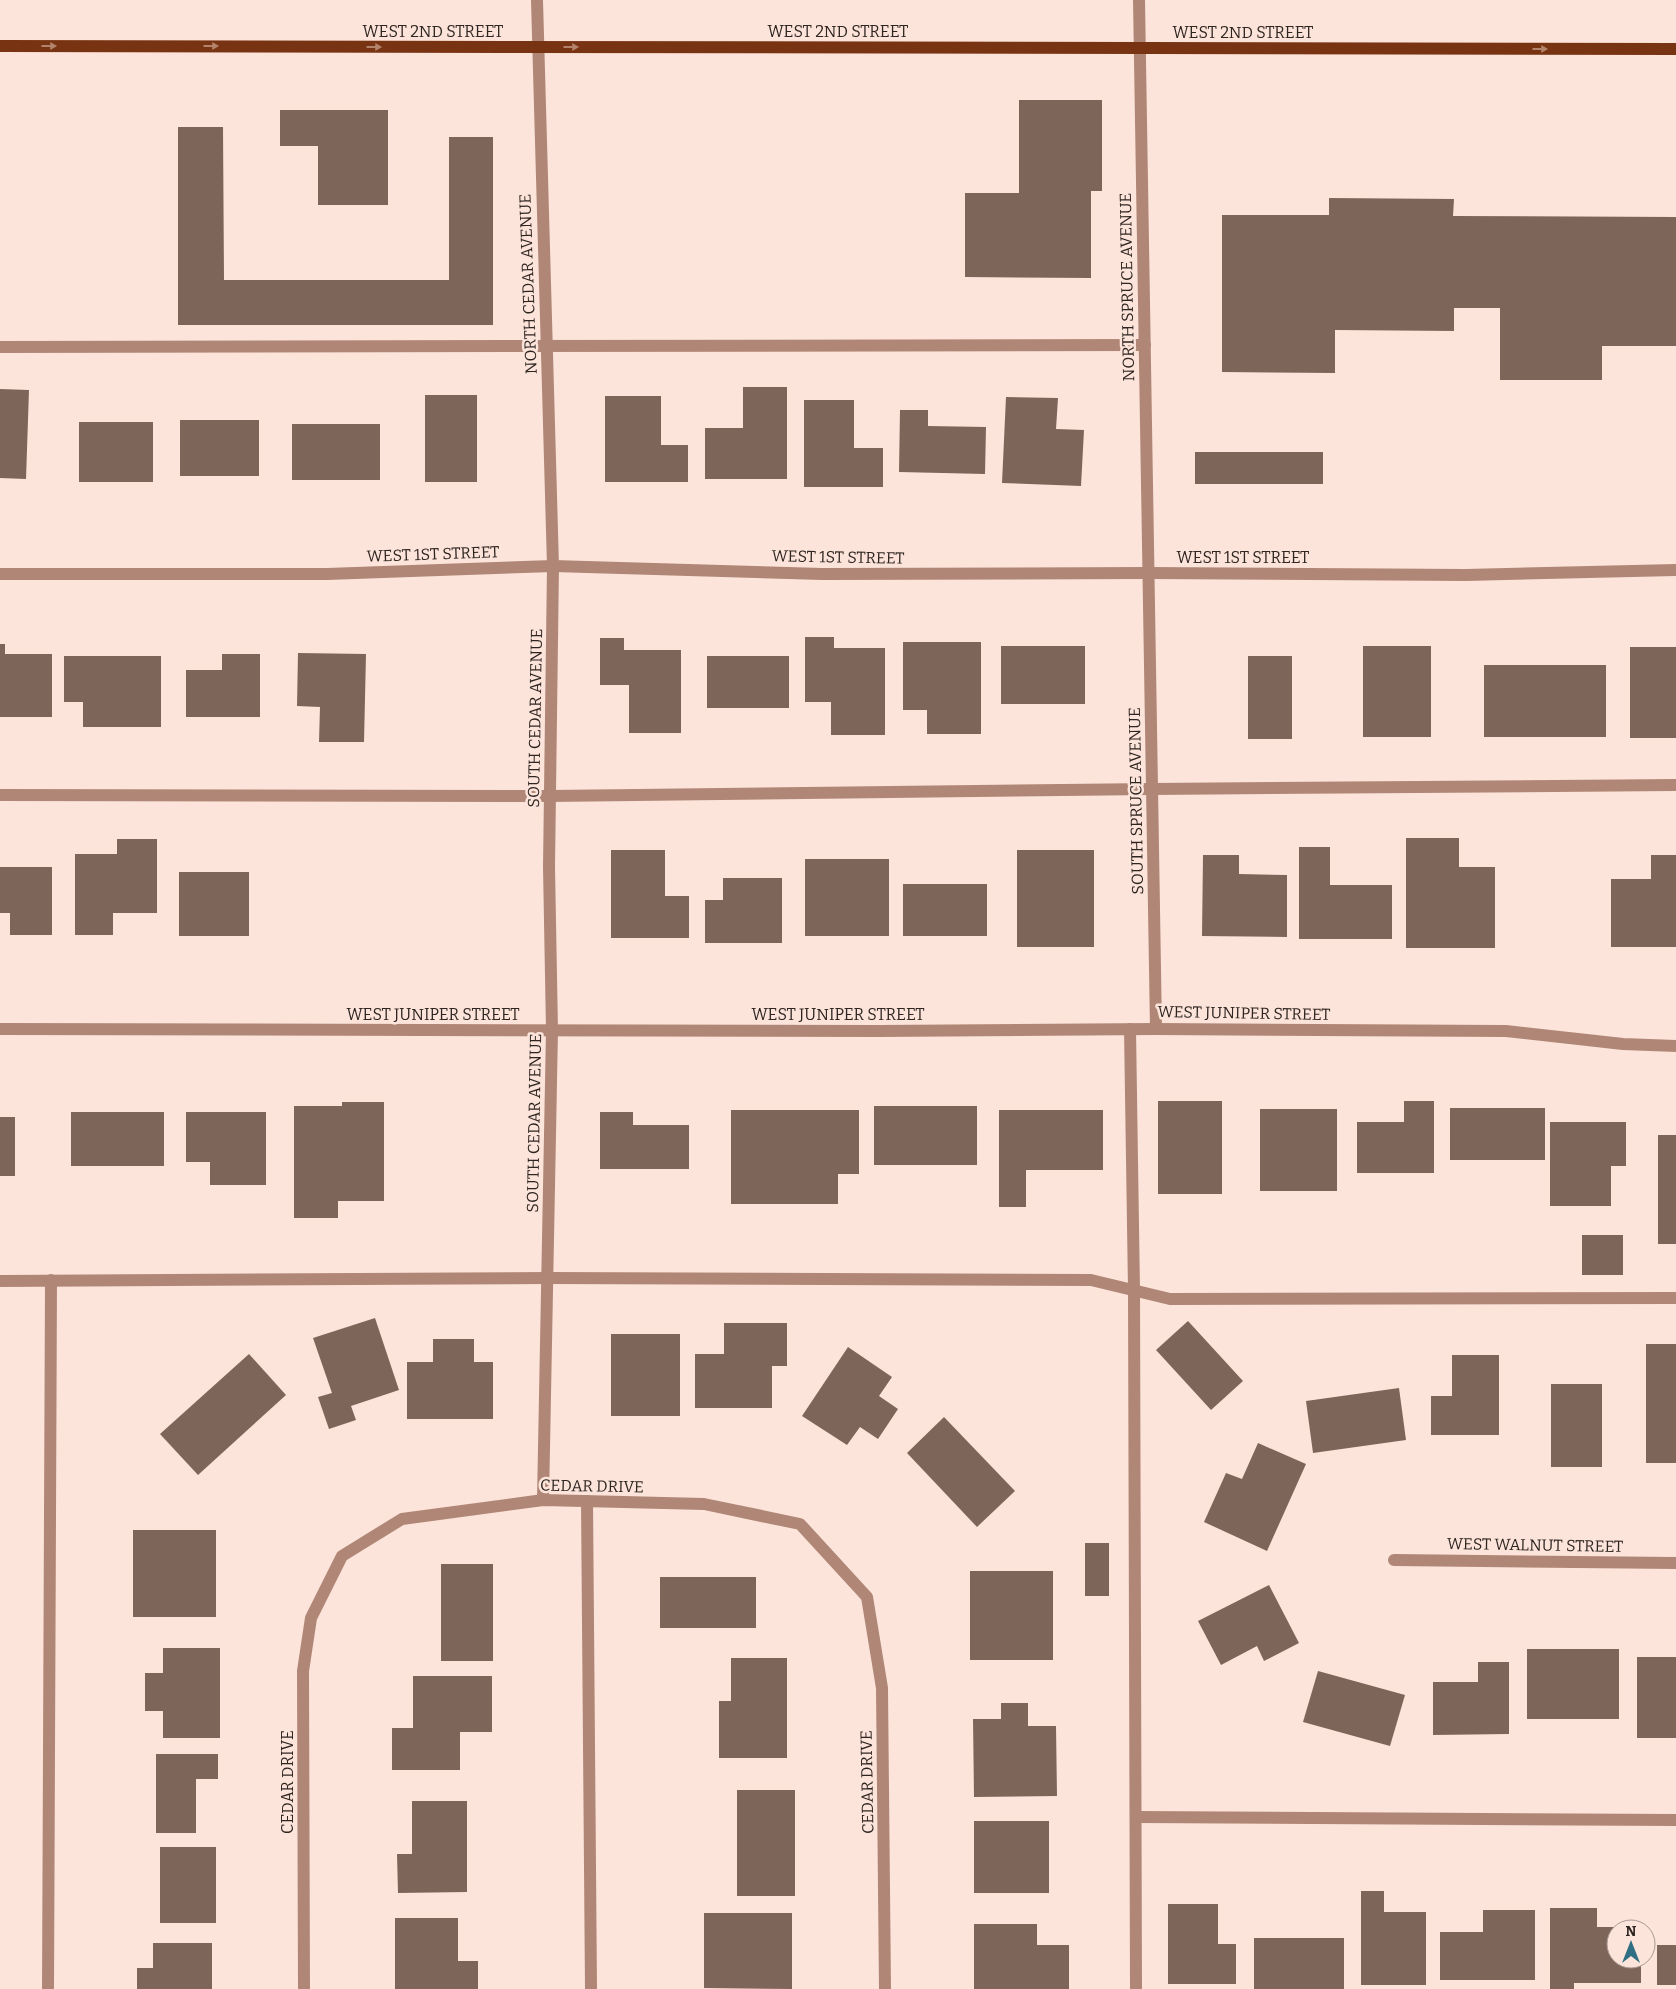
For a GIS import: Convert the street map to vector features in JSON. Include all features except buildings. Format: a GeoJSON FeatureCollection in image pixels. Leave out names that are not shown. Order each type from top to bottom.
{"type":"FeatureCollection","features":[{"type":"Feature","properties":{"kind":"main road","name":"WEST 2ND STREET"},"geometry":{"type":"LineString","coordinates":[[0,46],[1676,49]]}},
{"type":"Feature","properties":{"kind":"street","name":"NORTH CEDAR AVENUE"},"geometry":{"type":"LineString","coordinates":[[537,0],[553,566]]}},
{"type":"Feature","properties":{"kind":"street","name":"NORTH SPRUCE AVENUE"},"geometry":{"type":"LineString","coordinates":[[1139,0],[1148,573]]}},
{"type":"Feature","properties":{"kind":"street"},"geometry":{"type":"LineString","coordinates":[[0,347],[1145,345]]}},
{"type":"Feature","properties":{"kind":"street","name":"WEST 1ST STREET"},"geometry":{"type":"LineString","coordinates":[[0,574],[327,574],[553,566],[822,574],[1148,573],[1466,575],[1676,570]]}},
{"type":"Feature","properties":{"kind":"street","name":"SOUTH CEDAR AVENUE"},"geometry":{"type":"LineString","coordinates":[[543,1500],[552,1030],[549,867],[553,566]]}},
{"type":"Feature","properties":{"kind":"street","name":"SOUTH SPRUCE AVENUE"},"geometry":{"type":"LineString","coordinates":[[1148,573],[1156,1028]]}},
{"type":"Feature","properties":{"kind":"street"},"geometry":{"type":"LineString","coordinates":[[0,795],[550,796],[1676,785]]}},
{"type":"Feature","properties":{"kind":"street"},"geometry":{"type":"LineString","coordinates":[[1130,1028],[1134,1290],[1136,1989]]}},
{"type":"Feature","properties":{"kind":"street","name":"WEST JUNIPER STREET"},"geometry":{"type":"LineString","coordinates":[[0,1029],[878,1031],[1156,1028],[1506,1031],[1623,1044],[1676,1046]]}},
{"type":"Feature","properties":{"kind":"street"},"geometry":{"type":"LineString","coordinates":[[0,1281],[547,1278],[1091,1280],[1170,1299],[1676,1298]]}},
{"type":"Feature","properties":{"kind":"street"},"geometry":{"type":"LineString","coordinates":[[48,1989],[51,1280]]}},
{"type":"Feature","properties":{"kind":"street","name":"CEDAR DRIVE"},"geometry":{"type":"LineString","coordinates":[[304,1989],[303,1671],[311,1618],[342,1556],[402,1519],[543,1500],[704,1504],[800,1524],[867,1597],[882,1688],[885,1989]]}},
{"type":"Feature","properties":{"kind":"street"},"geometry":{"type":"LineString","coordinates":[[587,1501],[591,1989]]}},
{"type":"Feature","properties":{"kind":"street","name":"WEST WALNUT STREET"},"geometry":{"type":"LineString","coordinates":[[1394,1560],[1676,1563]]}},
{"type":"Feature","properties":{"kind":"street"},"geometry":{"type":"LineString","coordinates":[[1136,1817],[1676,1820]]}}]}
